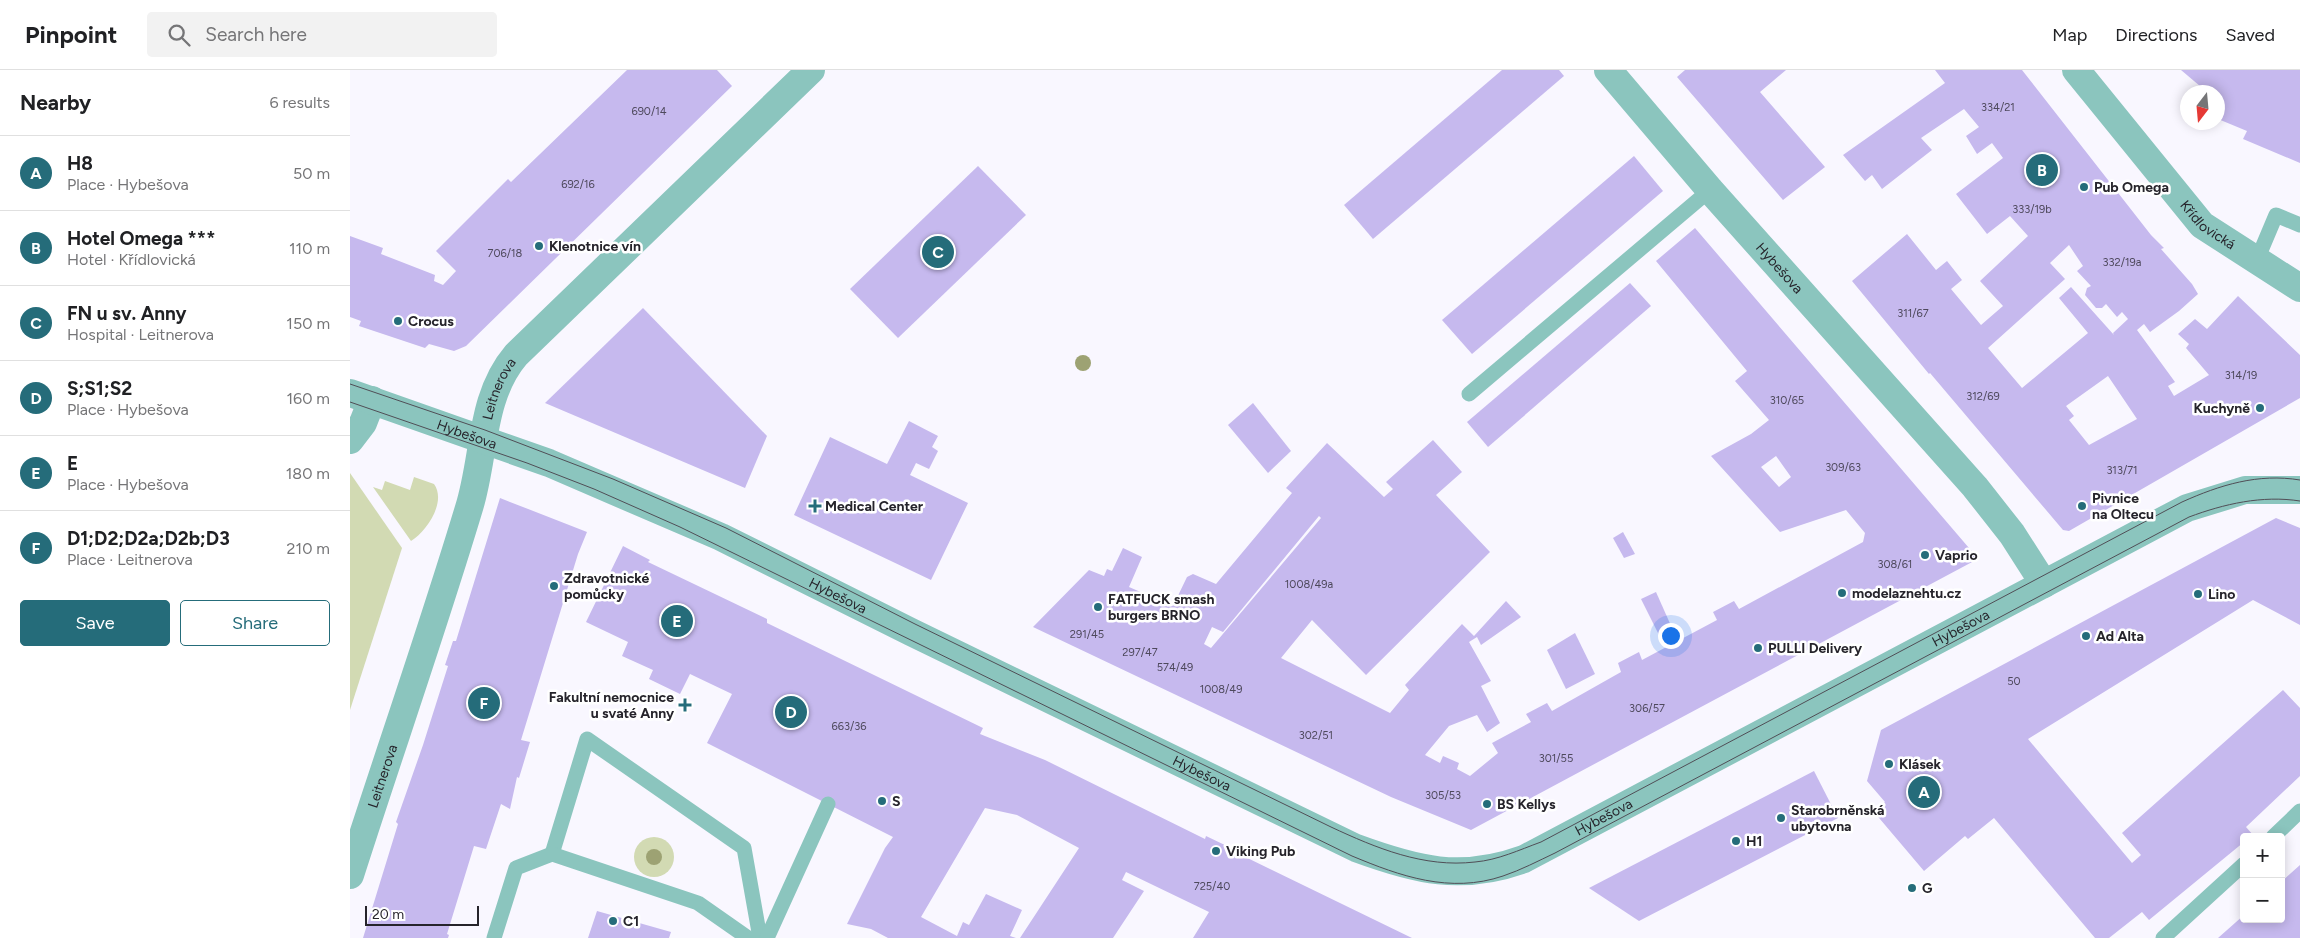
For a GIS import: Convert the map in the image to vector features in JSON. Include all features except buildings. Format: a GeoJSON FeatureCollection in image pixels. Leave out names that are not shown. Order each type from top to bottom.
{"type":"FeatureCollection","features":[{"type":"Feature","properties":{"kind":"street","name":"Leitnerova"},"geometry":{"type":"LineString","coordinates":[[350,875],[358,822],[470,506],[483,439],[496,385],[502,373],[516,355],[811,70]]}},
{"type":"Feature","properties":{"kind":"street","name":"Hybešova"},"geometry":{"type":"LineString","coordinates":[[1608,70],[1710,190],[1975,488],[2012,534],[2044,584]]}},
{"type":"Feature","properties":{"kind":"street","name":"Křídlovická"},"geometry":{"type":"LineString","coordinates":[[2076,70],[2202,224],[2300,288]]}},
{"type":"Feature","properties":{"kind":"street","name":"Hybešova"},"geometry":{"type":"LineString","coordinates":[[361,397],[483,439],[587,478],[722,537],[919,636],[1348,844],[1393,862],[1436,871],[1478,871],[1502,867],[1524,858],[2187,508],[2245,490],[2300,490]]}},
{"type":"Feature","properties":{"kind":"street"},"geometry":{"type":"LineString","coordinates":[[350,440],[362,423],[361,397]]}},
{"type":"Feature","properties":{"kind":"lane"},"geometry":{"type":"LineString","coordinates":[[1469,394],[1710,190]]}},
{"type":"Feature","properties":{"kind":"lane"},"geometry":{"type":"LineString","coordinates":[[2257,260],[2276,216],[2300,225]]}},
{"type":"Feature","properties":{"kind":"lane"},"geometry":{"type":"LineString","coordinates":[[552,854],[587,739],[744,848],[760,938]]}},
{"type":"Feature","properties":{"kind":"lane"},"geometry":{"type":"LineString","coordinates":[[767,938],[828,804]]}},
{"type":"Feature","properties":{"kind":"lane"},"geometry":{"type":"LineString","coordinates":[[2277,833],[2300,812]]}},
{"type":"Feature","properties":{"kind":"lane"},"geometry":{"type":"LineString","coordinates":[[494,938],[516,868],[552,854],[698,903],[748,938]]}},
{"type":"Feature","properties":{"kind":"lane"},"geometry":{"type":"LineString","coordinates":[[2163,938],[2240,868]]}},
{"type":"Feature","properties":{"kind":"green space"},"geometry":{"type":"Polygon","coordinates":[[[350,473],[402,548],[350,710],[350,473]]]}},
{"type":"Feature","properties":{"kind":"green space"},"geometry":{"type":"Polygon","coordinates":[[[414,477],[434,484],[438,499],[433,516],[428,524],[411,541],[373,487],[382,490],[385,481],[410,490],[414,477]]]}},
{"type":"Feature","properties":{"kind":"green space"},"geometry":{"type":"Polygon","coordinates":[[[650,837],[658,837],[665,840],[671,846],[674,857],[671,868],[665,874],[658,877],[650,877],[643,874],[637,868],[634,861],[634,853],[637,846],[643,840],[650,837]]]}},
{"type":"Feature","properties":{"kind":"tram line"},"geometry":{"type":"LineString","coordinates":[[350,384],[485,430],[613,479],[726,528],[915,624],[1348,835],[1401,855],[1437,862],[1456,863],[1492,859],[1541,842],[2182,502],[2211,490],[2254,479],[2284,478],[2300,480]]}},
{"type":"Feature","properties":{"kind":"tram line"},"geometry":{"type":"LineString","coordinates":[[350,402],[527,463],[594,489],[680,527],[1352,856],[1407,876],[1445,883],[1483,881],[1503,876],[1555,853],[2189,517],[2243,502],[2272,499],[2300,501]]}},
{"type":"Feature","properties":{"kind":"place","name":"Hotel Omega ***"},"geometry":{"type":"Point","coordinates":[2042,170]}},
{"type":"Feature","properties":{"kind":"place","name":"Pub Omega"},"geometry":{"type":"Point","coordinates":[2084,187]}},
{"type":"Feature","properties":{"kind":"place","name":"Klenotnice vín"},"geometry":{"type":"Point","coordinates":[539,246]}},
{"type":"Feature","properties":{"kind":"place","name":"FN u sv. Anny"},"geometry":{"type":"Point","coordinates":[938,252]}},
{"type":"Feature","properties":{"kind":"place","name":"Crocus"},"geometry":{"type":"Point","coordinates":[398,321]}},
{"type":"Feature","properties":{"kind":"place","name":"Kuchyně"},"geometry":{"type":"Point","coordinates":[2260,408]}},
{"type":"Feature","properties":{"kind":"place","name":"Medical Center"},"geometry":{"type":"Point","coordinates":[815,506]}},
{"type":"Feature","properties":{"kind":"place","name":"Pivnice na Oltecu"},"geometry":{"type":"Point","coordinates":[2082,506]}},
{"type":"Feature","properties":{"kind":"place","name":"Vaprio"},"geometry":{"type":"Point","coordinates":[1925,555]}},
{"type":"Feature","properties":{"kind":"place","name":"Zdravotnické pomůcky"},"geometry":{"type":"Point","coordinates":[554,586]}},
{"type":"Feature","properties":{"kind":"place","name":"modelaznehtu.cz"},"geometry":{"type":"Point","coordinates":[1842,593]}},
{"type":"Feature","properties":{"kind":"place","name":"Lino"},"geometry":{"type":"Point","coordinates":[2198,594]}},
{"type":"Feature","properties":{"kind":"place","name":"FATFUCK smash burgers BRNO"},"geometry":{"type":"Point","coordinates":[1098,607]}},
{"type":"Feature","properties":{"kind":"place","name":"E"},"geometry":{"type":"Point","coordinates":[677,621]}},
{"type":"Feature","properties":{"kind":"place","name":"Ad Alta"},"geometry":{"type":"Point","coordinates":[2086,636]}},
{"type":"Feature","properties":{"kind":"place","name":"PULLI Delivery"},"geometry":{"type":"Point","coordinates":[1758,648]}},
{"type":"Feature","properties":{"kind":"place","name":"D1;D2;D2a;D2b;D3"},"geometry":{"type":"Point","coordinates":[484,703]}},
{"type":"Feature","properties":{"kind":"place","name":"Fakultní nemocnice u svaté Anny"},"geometry":{"type":"Point","coordinates":[685,705]}},
{"type":"Feature","properties":{"kind":"place","name":"S;S1;S2"},"geometry":{"type":"Point","coordinates":[791,712]}},
{"type":"Feature","properties":{"kind":"place","name":"Klásek"},"geometry":{"type":"Point","coordinates":[1889,764]}},
{"type":"Feature","properties":{"kind":"place","name":"H8"},"geometry":{"type":"Point","coordinates":[1924,792]}},
{"type":"Feature","properties":{"kind":"place","name":"S"},"geometry":{"type":"Point","coordinates":[882,801]}},
{"type":"Feature","properties":{"kind":"place","name":"BS Kellys"},"geometry":{"type":"Point","coordinates":[1487,804]}},
{"type":"Feature","properties":{"kind":"place","name":"Starobrněnská ubytovna"},"geometry":{"type":"Point","coordinates":[1781,818]}},
{"type":"Feature","properties":{"kind":"place","name":"H1"},"geometry":{"type":"Point","coordinates":[1736,841]}},
{"type":"Feature","properties":{"kind":"place","name":"Viking Pub"},"geometry":{"type":"Point","coordinates":[1216,851]}},
{"type":"Feature","properties":{"kind":"place","name":"G"},"geometry":{"type":"Point","coordinates":[1912,888]}},
{"type":"Feature","properties":{"kind":"place","name":"C1"},"geometry":{"type":"Point","coordinates":[613,921]}}]}
